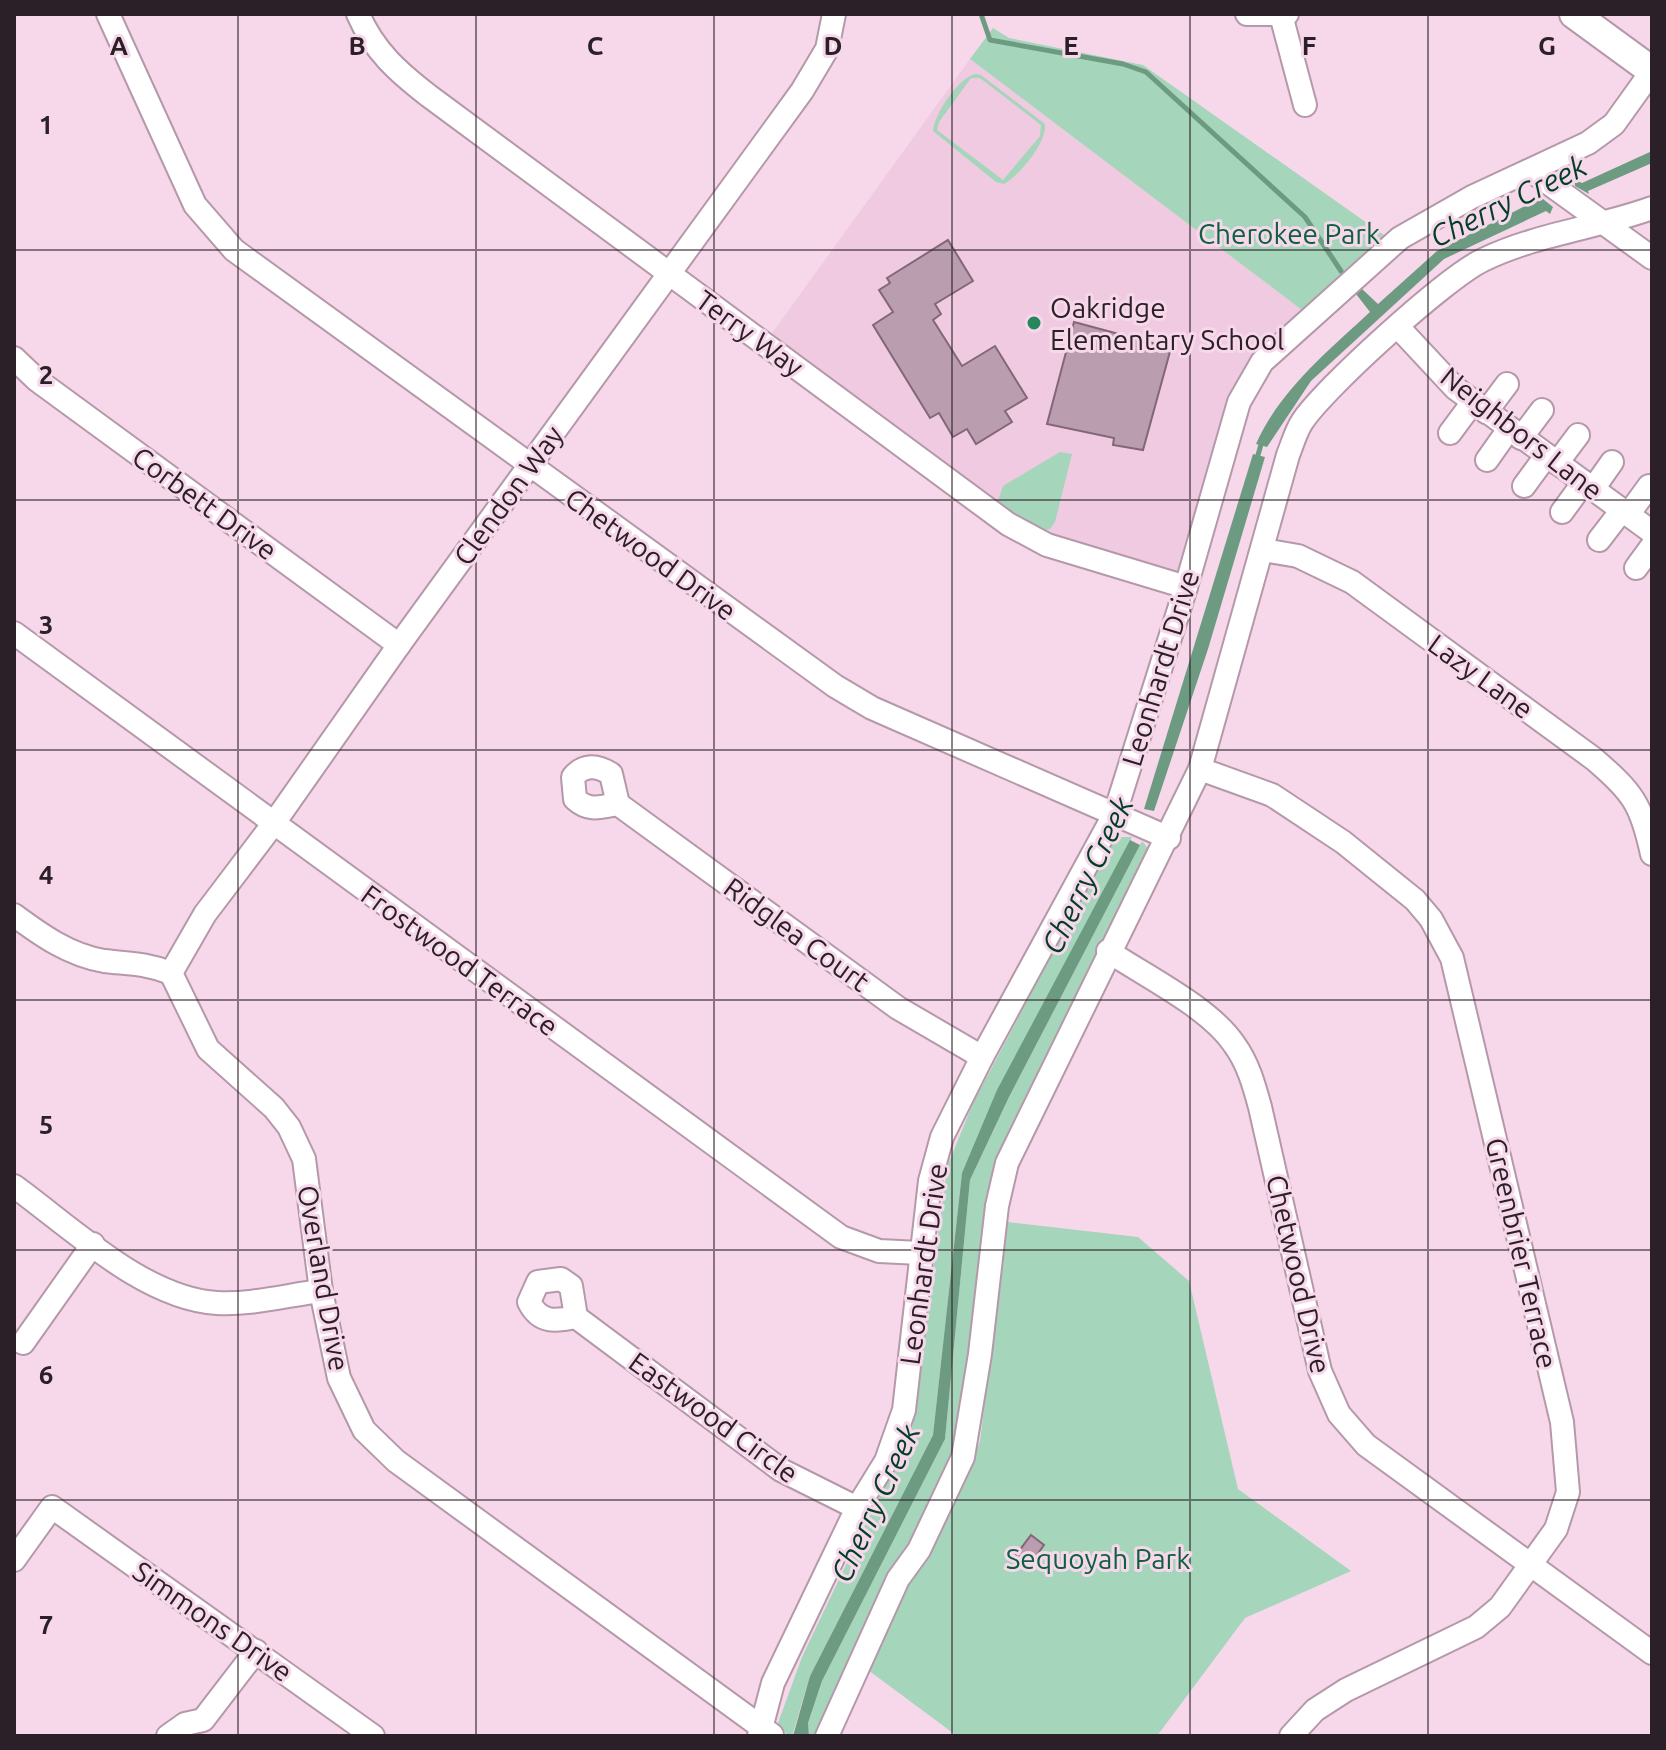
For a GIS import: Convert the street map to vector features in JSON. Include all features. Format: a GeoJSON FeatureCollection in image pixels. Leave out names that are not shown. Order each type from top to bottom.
{"type":"FeatureCollection","features":[{"type":"Feature","properties":{"kind":"main road"},"geometry":{"type":"LineString","coordinates":[[1574,14],[1652,71]]}},
{"type":"Feature","properties":{"kind":"street","name":"Chetwood Drive"},"geometry":{"type":"LineString","coordinates":[[108,14],[195,205],[234,250],[835,686],[872,708],[1142,826]]}},
{"type":"Feature","properties":{"kind":"street","name":"Terry Way"},"geometry":{"type":"LineString","coordinates":[[358,14],[369,41],[391,66],[1008,524],[1047,545],[1186,587]]}},
{"type":"Feature","properties":{"kind":"street","name":"Clendon Way"},"geometry":{"type":"LineString","coordinates":[[171,973],[205,914],[274,823],[399,645],[802,91],[827,49],[834,14]]}},
{"type":"Feature","properties":{"kind":"street"},"geometry":{"type":"LineString","coordinates":[[1247,14],[1284,15],[1305,105]]}},
{"type":"Feature","properties":{"kind":"street","name":"Leonhardt Drive"},"geometry":{"type":"LineString","coordinates":[[827,1736],[898,1579],[919,1550],[963,1457],[980,1354],[997,1206],[1007,1163],[1108,951],[1142,826],[1186,587],[1239,402],[1262,362],[1400,238],[1472,197],[1533,172],[1588,143],[1614,124],[1652,71]]}},
{"type":"Feature","properties":{"kind":"street"},"geometry":{"type":"LineString","coordinates":[[1533,172],[1652,258]]}},
{"type":"Feature","properties":{"kind":"street","name":"Leonhardt Drive"},"geometry":{"type":"LineString","coordinates":[[764,1733],[773,1683],[857,1508],[886,1461],[904,1410],[930,1181],[942,1137],[982,1057],[1010,1011],[1142,826],[1200,769],[1288,455],[1301,423],[1328,392],[1399,328],[1481,261],[1525,243],[1606,225],[1652,208]]}},
{"type":"Feature","properties":{"kind":"street","name":"Neighbors Lane"},"geometry":{"type":"LineString","coordinates":[[1399,328],[1455,388],[1652,532]]}},
{"type":"Feature","properties":{"kind":"street","name":"Corbett Drive"},"geometry":{"type":"LineString","coordinates":[[14,358],[37,380],[399,645]]}},
{"type":"Feature","properties":{"kind":"street"},"geometry":{"type":"LineString","coordinates":[[1450,433],[1507,384]]}},
{"type":"Feature","properties":{"kind":"street"},"geometry":{"type":"LineString","coordinates":[[1487,460],[1542,410]]}},
{"type":"Feature","properties":{"kind":"street"},"geometry":{"type":"LineString","coordinates":[[1524,486],[1578,435]]}},
{"type":"Feature","properties":{"kind":"street"},"geometry":{"type":"LineString","coordinates":[[1562,512],[1612,462]]}},
{"type":"Feature","properties":{"kind":"street"},"geometry":{"type":"LineString","coordinates":[[1599,540],[1649,486]]}},
{"type":"Feature","properties":{"kind":"street"},"geometry":{"type":"LineString","coordinates":[[1636,568],[1652,546]]}},
{"type":"Feature","properties":{"kind":"street","name":"Lazy Lane"},"geometry":{"type":"LineString","coordinates":[[1263,550],[1298,556],[1352,582],[1594,759],[1628,789],[1644,817],[1652,854]]}},
{"type":"Feature","properties":{"kind":"street","name":"Frostwood Terrace"},"geometry":{"type":"LineString","coordinates":[[14,633],[841,1237],[879,1251],[920,1253]]}},
{"type":"Feature","properties":{"kind":"street","name":"Greenbrier Terrace"},"geometry":{"type":"LineString","coordinates":[[1200,769],[1272,795],[1343,842],[1415,900],[1431,919],[1452,958],[1562,1422],[1568,1492],[1556,1529],[1527,1565],[1500,1607],[1476,1627],[1346,1690],[1315,1710],[1291,1736]]}},
{"type":"Feature","properties":{"kind":"street","name":"Ridglea Court"},"geometry":{"type":"LineString","coordinates":[[618,804],[898,1008],[982,1057]]}},
{"type":"Feature","properties":{"kind":"street"},"geometry":{"type":"LineString","coordinates":[[14,915],[63,949],[103,960],[144,962],[171,973]]}},
{"type":"Feature","properties":{"kind":"street","name":"Chetwood Drive"},"geometry":{"type":"LineString","coordinates":[[1108,951],[1217,1025],[1234,1042],[1249,1070],[1320,1371],[1339,1414],[1366,1445],[1652,1653]]}},
{"type":"Feature","properties":{"kind":"street","name":"Overland Drive"},"geometry":{"type":"LineString","coordinates":[[171,973],[208,1049],[274,1108],[304,1159],[321,1291],[339,1378],[364,1430],[396,1461],[764,1733]]}},
{"type":"Feature","properties":{"kind":"street"},"geometry":{"type":"LineString","coordinates":[[14,1186],[151,1287],[185,1299],[220,1304],[321,1291]]}},
{"type":"Feature","properties":{"kind":"street"},"geometry":{"type":"LineString","coordinates":[[23,1343],[93,1244]]}},
{"type":"Feature","properties":{"kind":"street","name":"Eastwood Circle"},"geometry":{"type":"LineString","coordinates":[[576,1317],[781,1470],[857,1508]]}},
{"type":"Feature","properties":{"kind":"street","name":"Simmons Drive"},"geometry":{"type":"LineString","coordinates":[[14,1560],[52,1507],[373,1736]]}},
{"type":"Feature","properties":{"kind":"street"},"geometry":{"type":"LineString","coordinates":[[168,1736],[185,1724],[204,1728],[256,1651]]}},
{"type":"Feature","properties":{"kind":"shaded area","name":"Oakridge Elementary School"},"geometry":{"type":"Polygon","coordinates":[[[970,59],[1302,310],[1258,354],[1189,564],[1174,572],[1059,541],[1003,508],[770,336],[970,59]]]}},
{"type":"Feature","properties":{"kind":"shaded area"},"geometry":{"type":"Polygon","coordinates":[[[1652,151],[1652,163],[1588,191],[1589,194],[1575,186],[1575,180],[1582,183],[1652,151]]]}},
{"type":"Feature","properties":{"kind":"shaded area"},"geometry":{"type":"Polygon","coordinates":[[[1531,197],[1543,199],[1553,207],[1550,214],[1546,211],[1444,259],[1311,381],[1267,447],[1256,444],[1266,424],[1292,389],[1370,312],[1356,294],[1361,288],[1378,304],[1437,251],[1535,201],[1531,197]]]}},
{"type":"Feature","properties":{"kind":"shaded area"},"geometry":{"type":"Polygon","coordinates":[[[1253,454],[1265,457],[1208,649],[1154,811],[1144,809],[1253,454]]]}},
{"type":"Feature","properties":{"kind":"shaded area"},"geometry":{"type":"Polygon","coordinates":[[[1130,840],[1140,845],[1009,1097],[970,1180],[945,1439],[822,1681],[808,1723],[809,1736],[793,1736],[810,1676],[933,1435],[962,1173],[997,1090],[1130,840]]]}},
{"type":"Feature","properties":{"kind":"green space","name":"Cherokee Park"},"geometry":{"type":"Polygon","coordinates":[[[993,28],[1009,38],[1143,65],[1384,235],[1302,310],[970,59],[993,28]]]}},
{"type":"Feature","properties":{"kind":"green space"},"geometry":{"type":"Polygon","coordinates":[[[981,75],[1045,124],[1042,140],[1031,157],[1004,184],[996,182],[933,131],[948,97],[969,76],[981,75]],[[971,78],[939,122],[937,130],[1003,180],[1040,136],[1041,125],[980,78],[971,78]]]}},
{"type":"Feature","properties":{"kind":"green space"},"geometry":{"type":"Polygon","coordinates":[[[1060,452],[1072,454],[1055,522],[1050,529],[1028,526],[998,501],[1003,486],[1060,452]]]}},
{"type":"Feature","properties":{"kind":"green space"},"geometry":{"type":"Polygon","coordinates":[[[1120,837],[1132,837],[962,1173],[933,1435],[810,1676],[792,1736],[788,1736],[778,1723],[802,1657],[913,1424],[947,1167],[973,1103],[1109,847],[1120,837]]]}},
{"type":"Feature","properties":{"kind":"green space"},"geometry":{"type":"Polygon","coordinates":[[[1142,841],[1150,851],[1149,866],[1033,1082],[994,1166],[957,1445],[860,1643],[823,1736],[809,1736],[808,1723],[822,1681],[945,1439],[970,1180],[1009,1097],[1142,841]]]}},
{"type":"Feature","properties":{"kind":"green space","name":"Sequoyah Park"},"geometry":{"type":"Polygon","coordinates":[[[1007,1222],[1138,1237],[1189,1281],[1238,1489],[1351,1571],[1245,1618],[1157,1736],[957,1736],[868,1670],[909,1584],[966,1479],[980,1441],[1007,1222]]]}},
{"type":"Feature","properties":{"kind":"building"},"geometry":{"type":"Polygon","coordinates":[[[948,240],[973,281],[935,304],[941,314],[933,320],[962,366],[995,346],[1027,398],[1005,411],[1012,422],[976,444],[967,429],[953,437],[939,413],[930,418],[873,325],[893,312],[879,290],[890,283],[887,278],[948,240]]]}},
{"type":"Feature","properties":{"kind":"building"},"geometry":{"type":"Polygon","coordinates":[[[1074,322],[1171,348],[1143,450],[1113,445],[1114,438],[1047,424],[1074,322]]]}},
{"type":"Feature","properties":{"kind":"building"},"geometry":{"type":"Polygon","coordinates":[[[1031,1535],[1044,1545],[1027,1569],[1013,1559],[1031,1535]]]}},
{"type":"Feature","properties":{"kind":"waterway"},"geometry":{"type":"LineString","coordinates":[[981,14],[990,40],[1123,64],[1146,72],[1305,217],[1341,271]]}},
{"type":"Feature","properties":{"kind":"waterway","name":"Cherry Creek"},"geometry":{"type":"LineString","coordinates":[[1256,462],[1262,441]]}},
{"type":"Feature","properties":{"kind":"place","name":"Oakridge Elementary School"},"geometry":{"type":"Point","coordinates":[1034,323]}}]}
